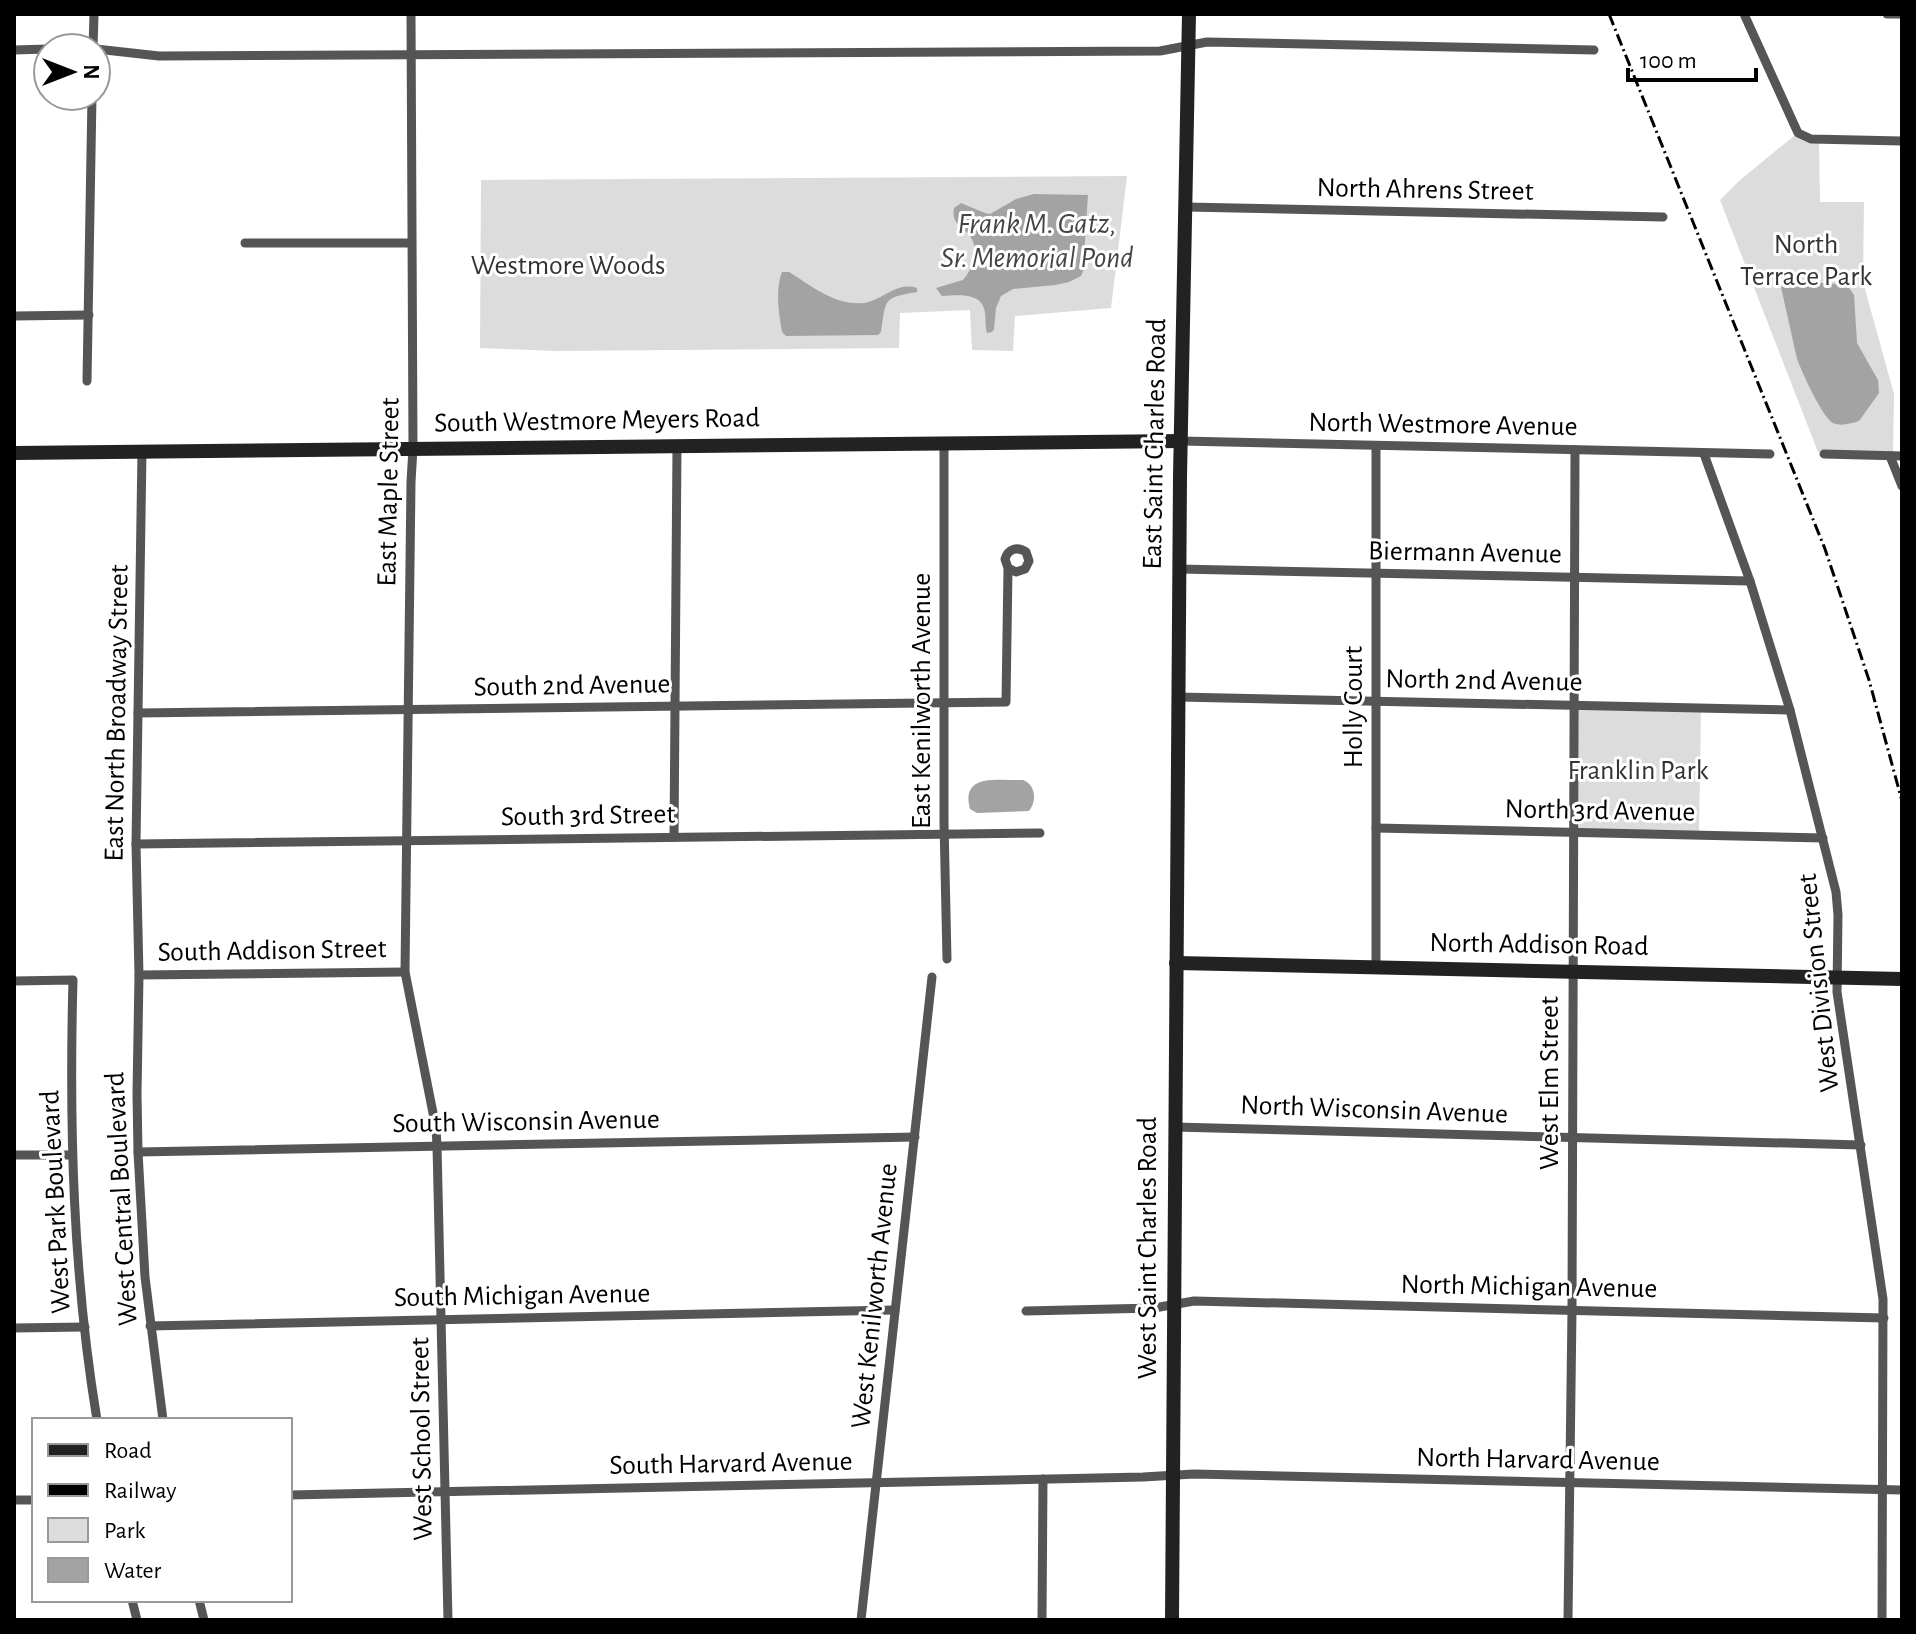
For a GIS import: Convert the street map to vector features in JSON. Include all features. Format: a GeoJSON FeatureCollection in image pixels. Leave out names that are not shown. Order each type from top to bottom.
{"type":"FeatureCollection","features":[{"type":"Feature","properties":{"kind":"street","name":"East Maple Street"},"geometry":{"type":"LineString","coordinates":[[405,972],[413,448],[411,14]]}},
{"type":"Feature","properties":{"kind":"street","name":"East Saint Charles Road"},"geometry":{"type":"LineString","coordinates":[[1177,876],[1189,14]]}},
{"type":"Feature","properties":{"kind":"street"},"geometry":{"type":"LineString","coordinates":[[1744,14],[1798,133],[1811,139],[1902,141]]}},
{"type":"Feature","properties":{"kind":"street"},"geometry":{"type":"LineString","coordinates":[[1887,14],[1902,14]]}},
{"type":"Feature","properties":{"kind":"street"},"geometry":{"type":"LineString","coordinates":[[112,50],[159,56],[1160,51],[1207,42],[1594,50]]}},
{"type":"Feature","properties":{"kind":"street"},"geometry":{"type":"LineString","coordinates":[[87,381],[92,112]]}},
{"type":"Feature","properties":{"kind":"street","name":"North Ahrens Street"},"geometry":{"type":"LineString","coordinates":[[1186,207],[1663,217]]}},
{"type":"Feature","properties":{"kind":"street"},"geometry":{"type":"LineString","coordinates":[[245,243],[411,243]]}},
{"type":"Feature","properties":{"kind":"street"},"geometry":{"type":"LineString","coordinates":[[14,316],[89,315]]}},
{"type":"Feature","properties":{"kind":"street","name":"South Westmore Meyers Road"},"geometry":{"type":"LineString","coordinates":[[14,453],[1181,441]]}},
{"type":"Feature","properties":{"kind":"street","name":"North Westmore Avenue"},"geometry":{"type":"LineString","coordinates":[[1181,441],[1770,454]]}},
{"type":"Feature","properties":{"kind":"street","name":"East Kenilworth Avenue"},"geometry":{"type":"LineString","coordinates":[[944,443],[947,959]]}},
{"type":"Feature","properties":{"kind":"street"},"geometry":{"type":"LineString","coordinates":[[674,837],[677,446]]}},
{"type":"Feature","properties":{"kind":"street","name":"Holly Court"},"geometry":{"type":"LineString","coordinates":[[1376,446],[1376,967]]}},
{"type":"Feature","properties":{"kind":"street","name":"West Elm Street"},"geometry":{"type":"LineString","coordinates":[[1568,1620],[1575,450]]}},
{"type":"Feature","properties":{"kind":"street","name":"East North Broadway Street"},"geometry":{"type":"LineString","coordinates":[[139,975],[136,844],[142,451]]}},
{"type":"Feature","properties":{"kind":"street","name":"West Division Street"},"geometry":{"type":"LineString","coordinates":[[1704,454],[1750,581],[1790,710],[1836,892],[1836,978],[1883,1299],[1882,1620]]}},
{"type":"Feature","properties":{"kind":"street"},"geometry":{"type":"LineString","coordinates":[[1824,454],[1902,456]]}},
{"type":"Feature","properties":{"kind":"street"},"geometry":{"type":"LineString","coordinates":[[1890,456],[1902,486]]}},
{"type":"Feature","properties":{"kind":"street","name":"South 2nd Avenue"},"geometry":{"type":"LineString","coordinates":[[138,713],[1006,702],[1008,568]]}},
{"type":"Feature","properties":{"kind":"street","name":"Biermann Avenue"},"geometry":{"type":"LineString","coordinates":[[1179,569],[1750,581]]}},
{"type":"Feature","properties":{"kind":"street","name":"North 2nd Avenue"},"geometry":{"type":"LineString","coordinates":[[1178,697],[1790,710]]}},
{"type":"Feature","properties":{"kind":"street","name":"North 3rd Avenue"},"geometry":{"type":"LineString","coordinates":[[1376,828],[1823,838]]}},
{"type":"Feature","properties":{"kind":"street","name":"South 3rd Street"},"geometry":{"type":"LineString","coordinates":[[136,844],[1040,833]]}},
{"type":"Feature","properties":{"kind":"street","name":"West Saint Charles Road"},"geometry":{"type":"LineString","coordinates":[[1172,1620],[1177,876]]}},
{"type":"Feature","properties":{"kind":"street","name":"North Addison Road"},"geometry":{"type":"LineString","coordinates":[[1176,963],[1902,979]]}},
{"type":"Feature","properties":{"kind":"street","name":"South Addison Street"},"geometry":{"type":"LineString","coordinates":[[139,975],[405,972]]}},
{"type":"Feature","properties":{"kind":"street","name":"West School Street"},"geometry":{"type":"LineString","coordinates":[[405,972],[436,1128],[448,1620]]}},
{"type":"Feature","properties":{"kind":"street","name":"West Central Boulevard"},"geometry":{"type":"LineString","coordinates":[[139,975],[140,1203],[150,1326],[163,1418]]}},
{"type":"Feature","properties":{"kind":"street","name":"West Kenilworth Avenue"},"geometry":{"type":"LineString","coordinates":[[861,1620],[932,977]]}},
{"type":"Feature","properties":{"kind":"street","name":"West Park Boulevard"},"geometry":{"type":"LineString","coordinates":[[14,981],[73,980],[72,1155],[85,1327],[97,1418]]}},
{"type":"Feature","properties":{"kind":"street","name":"North Wisconsin Avenue"},"geometry":{"type":"LineString","coordinates":[[1174,1127],[1861,1145]]}},
{"type":"Feature","properties":{"kind":"street","name":"South Wisconsin Avenue"},"geometry":{"type":"LineString","coordinates":[[138,1152],[915,1137]]}},
{"type":"Feature","properties":{"kind":"street"},"geometry":{"type":"LineString","coordinates":[[14,1155],[72,1155]]}},
{"type":"Feature","properties":{"kind":"street","name":"North Michigan Avenue"},"geometry":{"type":"LineString","coordinates":[[1173,1304],[1194,1301],[1884,1318]]}},
{"type":"Feature","properties":{"kind":"street"},"geometry":{"type":"LineString","coordinates":[[1026,1311],[1154,1308],[1173,1304]]}},
{"type":"Feature","properties":{"kind":"street","name":"South Michigan Avenue"},"geometry":{"type":"LineString","coordinates":[[150,1326],[895,1310]]}},
{"type":"Feature","properties":{"kind":"street"},"geometry":{"type":"LineString","coordinates":[[14,1328],[85,1327]]}},
{"type":"Feature","properties":{"kind":"street","name":"North Harvard Avenue"},"geometry":{"type":"LineString","coordinates":[[1172,1476],[1194,1474],[1902,1490]]}},
{"type":"Feature","properties":{"kind":"street","name":"South Harvard Avenue"},"geometry":{"type":"LineString","coordinates":[[292,1495],[1172,1476]]}},
{"type":"Feature","properties":{"kind":"street"},"geometry":{"type":"LineString","coordinates":[[1042,1620],[1043,1479]]}},
{"type":"Feature","properties":{"kind":"green space","name":"North Terrace Park"},"geometry":{"type":"Polygon","coordinates":[[[1795,135],[1804,141],[1819,143],[1820,202],[1864,202],[1863,282],[1894,394],[1893,454],[1818,452],[1720,200],[1795,135]]]}},
{"type":"Feature","properties":{"kind":"green space","name":"Westmore Woods"},"geometry":{"type":"Polygon","coordinates":[[[1127,176],[1111,308],[1015,316],[1013,351],[972,350],[970,310],[900,313],[899,348],[555,351],[480,348],[481,180],[1127,176]]]}},
{"type":"Feature","properties":{"kind":"green space","name":"Franklin Park"},"geometry":{"type":"Polygon","coordinates":[[[1576,709],[1701,711],[1699,834],[1576,830],[1576,709]]]}},
{"type":"Feature","properties":{"kind":"water","name":"Frank M. Gatz, Sr. Memorial Pond"},"geometry":{"type":"Polygon","coordinates":[[[1034,194],[1088,195],[1083,271],[1081,276],[1069,282],[1013,289],[1001,296],[996,308],[994,329],[987,333],[980,301],[969,296],[942,296],[936,288],[963,280],[974,259],[973,241],[956,221],[954,208],[961,203],[990,214],[1016,199],[1034,194]]]}},
{"type":"Feature","properties":{"kind":"water"},"geometry":{"type":"Polygon","coordinates":[[[782,272],[789,272],[834,298],[853,303],[871,301],[903,287],[917,288],[917,292],[892,298],[888,302],[878,335],[786,336],[782,332],[778,302],[782,272]]]}},
{"type":"Feature","properties":{"kind":"water"},"geometry":{"type":"Polygon","coordinates":[[[1790,280],[1847,285],[1854,295],[1857,343],[1878,380],[1879,393],[1859,421],[1843,425],[1833,423],[1823,412],[1808,383],[1797,359],[1781,287],[1790,280]]]}},
{"type":"Feature","properties":{"kind":"water"},"geometry":{"type":"Polygon","coordinates":[[[993,780],[1023,780],[1031,786],[1034,794],[1029,811],[977,813],[970,809],[968,797],[976,784],[993,780]]]}},
{"type":"Feature","properties":{"kind":"railway"},"geometry":{"type":"LineString","coordinates":[[1609,14],[1825,549],[1869,680],[1902,801]]}}]}
